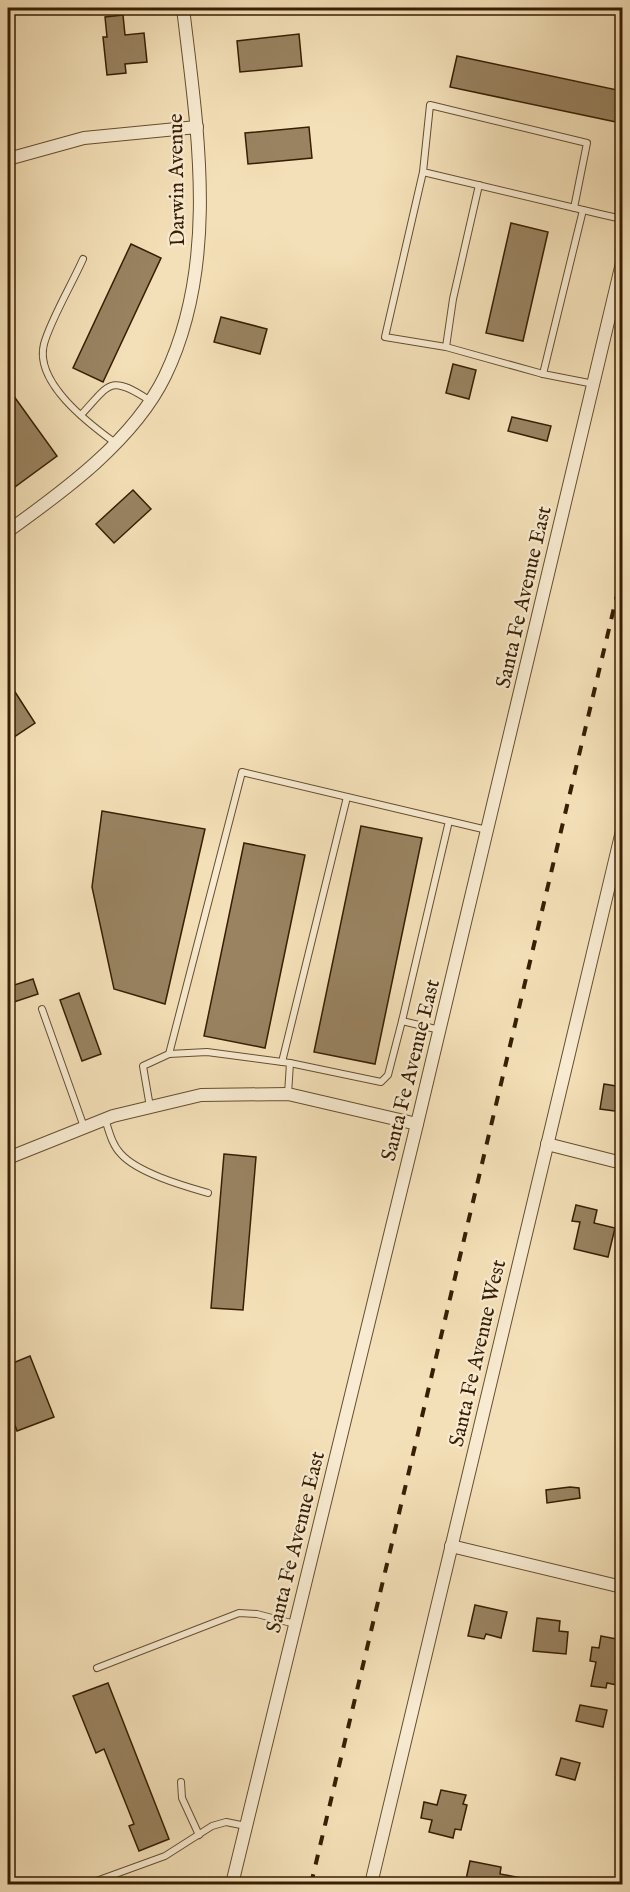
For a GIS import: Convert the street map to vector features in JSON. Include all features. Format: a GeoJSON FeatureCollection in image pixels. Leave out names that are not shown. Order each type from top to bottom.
{"type":"FeatureCollection","features":[{"type":"Feature","properties":{"kind":"street","name":"Darwin Avenue"},"geometry":{"type":"LineString","coordinates":[[8,531],[70,486],[134,422],[165,376],[187,316],[200,241],[197,127],[183,8]]}},
{"type":"Feature","properties":{"kind":"street"},"geometry":{"type":"LineString","coordinates":[[8,159],[84,138],[197,127]]}},
{"type":"Feature","properties":{"kind":"street","name":"Santa Fe Avenue East"},"geometry":{"type":"LineString","coordinates":[[232,1884],[440,1030],[622,263]]}},
{"type":"Feature","properties":{"kind":"street","name":"Santa Fe Avenue West"},"geometry":{"type":"LineString","coordinates":[[371,1884],[622,831]]}},
{"type":"Feature","properties":{"kind":"street"},"geometry":{"type":"LineString","coordinates":[[8,1158],[105,1119],[201,1095],[288,1094],[417,1124]]}},
{"type":"Feature","properties":{"kind":"street"},"geometry":{"type":"LineString","coordinates":[[547,1144],[622,1163]]}},
{"type":"Feature","properties":{"kind":"street"},"geometry":{"type":"LineString","coordinates":[[451,1546],[622,1587]]}},
{"type":"Feature","properties":{"kind":"lane"},"geometry":{"type":"LineString","coordinates":[[574,208],[586,143],[430,105],[423,172],[385,337],[446,347],[543,374],[594,384]]}},
{"type":"Feature","properties":{"kind":"lane"},"geometry":{"type":"LineString","coordinates":[[423,172],[622,219]]}},
{"type":"Feature","properties":{"kind":"lane"},"geometry":{"type":"LineString","coordinates":[[446,347],[453,299],[479,185]]}},
{"type":"Feature","properties":{"kind":"lane"},"geometry":{"type":"LineString","coordinates":[[543,374],[583,210]]}},
{"type":"Feature","properties":{"kind":"lane"},"geometry":{"type":"LineString","coordinates":[[84,259],[44,345],[45,362],[62,398],[114,442]]}},
{"type":"Feature","properties":{"kind":"lane"},"geometry":{"type":"LineString","coordinates":[[81,415],[107,387],[116,384],[131,388],[149,400]]}},
{"type":"Feature","properties":{"kind":"lane"},"geometry":{"type":"LineString","coordinates":[[169,1054],[242,771],[487,830]]}},
{"type":"Feature","properties":{"kind":"lane"},"geometry":{"type":"LineString","coordinates":[[282,1062],[347,797]]}},
{"type":"Feature","properties":{"kind":"lane"},"geometry":{"type":"LineString","coordinates":[[150,1107],[143,1066],[169,1054],[207,1052],[290,1063],[381,1082],[388,1076],[449,821]]}},
{"type":"Feature","properties":{"kind":"lane"},"geometry":{"type":"LineString","coordinates":[[42,1009],[84,1127]]}},
{"type":"Feature","properties":{"kind":"lane"},"geometry":{"type":"LineString","coordinates":[[402,1021],[440,1030]]}},
{"type":"Feature","properties":{"kind":"lane"},"geometry":{"type":"LineString","coordinates":[[288,1094],[290,1063]]}},
{"type":"Feature","properties":{"kind":"lane"},"geometry":{"type":"LineString","coordinates":[[105,1119],[115,1147],[122,1156],[163,1177],[208,1193]]}},
{"type":"Feature","properties":{"kind":"lane"},"geometry":{"type":"LineString","coordinates":[[97,1668],[239,1613],[257,1614],[296,1624]]}},
{"type":"Feature","properties":{"kind":"lane"},"geometry":{"type":"LineString","coordinates":[[181,1782],[182,1798],[199,1835]]}},
{"type":"Feature","properties":{"kind":"lane"},"geometry":{"type":"LineString","coordinates":[[88,1884],[165,1856],[219,1823],[246,1826]]}},
{"type":"Feature","properties":{"kind":"building"},"geometry":{"type":"Polygon","coordinates":[[[123,15],[125,35],[144,33],[147,62],[125,64],[126,73],[107,75],[103,37],[107,37],[105,17],[123,15]]]}},
{"type":"Feature","properties":{"kind":"building"},"geometry":{"type":"Polygon","coordinates":[[[299,34],[302,66],[240,72],[237,41],[299,34]]]}},
{"type":"Feature","properties":{"kind":"building"},"geometry":{"type":"Polygon","coordinates":[[[457,56],[622,91],[621,123],[450,87],[457,56]]]}},
{"type":"Feature","properties":{"kind":"building"},"geometry":{"type":"Polygon","coordinates":[[[309,127],[312,158],[248,164],[245,133],[309,127]]]}},
{"type":"Feature","properties":{"kind":"building"},"geometry":{"type":"Polygon","coordinates":[[[511,223],[548,232],[523,341],[486,333],[511,223]]]}},
{"type":"Feature","properties":{"kind":"building"},"geometry":{"type":"Polygon","coordinates":[[[131,244],[161,258],[103,382],[73,368],[131,244]]]}},
{"type":"Feature","properties":{"kind":"building"},"geometry":{"type":"Polygon","coordinates":[[[221,317],[267,329],[260,354],[214,342],[221,317]]]}},
{"type":"Feature","properties":{"kind":"building"},"geometry":{"type":"Polygon","coordinates":[[[453,364],[476,370],[469,399],[446,393],[453,364]]]}},
{"type":"Feature","properties":{"kind":"building"},"geometry":{"type":"Polygon","coordinates":[[[8,388],[57,456],[8,492],[8,388]]]}},
{"type":"Feature","properties":{"kind":"building"},"geometry":{"type":"Polygon","coordinates":[[[512,417],[551,426],[547,441],[508,431],[512,417]]]}},
{"type":"Feature","properties":{"kind":"building"},"geometry":{"type":"Polygon","coordinates":[[[133,490],[151,509],[114,543],[96,524],[133,490]]]}},
{"type":"Feature","properties":{"kind":"building"},"geometry":{"type":"Polygon","coordinates":[[[8,681],[35,723],[8,741],[8,681]]]}},
{"type":"Feature","properties":{"kind":"building"},"geometry":{"type":"Polygon","coordinates":[[[102,811],[205,829],[165,1004],[114,989],[92,887],[102,811]]]}},
{"type":"Feature","properties":{"kind":"building"},"geometry":{"type":"Polygon","coordinates":[[[361,826],[422,838],[375,1064],[314,1052],[361,826]]]}},
{"type":"Feature","properties":{"kind":"building"},"geometry":{"type":"Polygon","coordinates":[[[244,843],[305,855],[265,1048],[204,1036],[244,843]]]}},
{"type":"Feature","properties":{"kind":"building"},"geometry":{"type":"Polygon","coordinates":[[[33,979],[38,994],[8,1004],[8,987],[33,979]]]}},
{"type":"Feature","properties":{"kind":"building"},"geometry":{"type":"Polygon","coordinates":[[[79,993],[101,1054],[82,1061],[60,1000],[79,993]]]}},
{"type":"Feature","properties":{"kind":"building"},"geometry":{"type":"Polygon","coordinates":[[[604,1084],[622,1087],[622,1112],[600,1109],[604,1084]]]}},
{"type":"Feature","properties":{"kind":"building"},"geometry":{"type":"Polygon","coordinates":[[[224,1154],[256,1157],[243,1310],[211,1308],[224,1154]]]}},
{"type":"Feature","properties":{"kind":"building"},"geometry":{"type":"Polygon","coordinates":[[[576,1205],[597,1210],[594,1223],[615,1228],[608,1257],[574,1249],[580,1222],[572,1221],[576,1205]]]}},
{"type":"Feature","properties":{"kind":"building"},"geometry":{"type":"Polygon","coordinates":[[[30,1356],[54,1417],[17,1431],[8,1406],[8,1365],[30,1356]]]}},
{"type":"Feature","properties":{"kind":"building"},"geometry":{"type":"Polygon","coordinates":[[[579,1488],[580,1498],[547,1503],[546,1490],[579,1488]]]}},
{"type":"Feature","properties":{"kind":"building"},"geometry":{"type":"Polygon","coordinates":[[[475,1605],[507,1612],[501,1638],[486,1634],[484,1639],[468,1636],[475,1605]]]}},
{"type":"Feature","properties":{"kind":"building"},"geometry":{"type":"Polygon","coordinates":[[[537,1618],[560,1621],[559,1631],[568,1632],[566,1654],[533,1651],[537,1618]]]}},
{"type":"Feature","properties":{"kind":"building"},"geometry":{"type":"Polygon","coordinates":[[[601,1636],[622,1640],[622,1686],[607,1683],[606,1688],[591,1686],[596,1662],[590,1661],[592,1647],[599,1648],[601,1636]]]}},
{"type":"Feature","properties":{"kind":"building"},"geometry":{"type":"Polygon","coordinates":[[[108,1683],[169,1839],[139,1851],[129,1826],[134,1824],[104,1749],[96,1753],[73,1696],[108,1683]]]}},
{"type":"Feature","properties":{"kind":"building"},"geometry":{"type":"Polygon","coordinates":[[[580,1705],[607,1710],[603,1727],[576,1721],[580,1705]]]}},
{"type":"Feature","properties":{"kind":"building"},"geometry":{"type":"Polygon","coordinates":[[[561,1758],[580,1763],[575,1780],[556,1775],[561,1758]]]}},
{"type":"Feature","properties":{"kind":"building"},"geometry":{"type":"Polygon","coordinates":[[[441,1790],[466,1795],[463,1804],[467,1805],[461,1830],[455,1829],[453,1838],[429,1832],[432,1820],[421,1818],[424,1802],[437,1805],[441,1790]]]}},
{"type":"Feature","properties":{"kind":"building"},"geometry":{"type":"Polygon","coordinates":[[[470,1861],[501,1867],[500,1874],[528,1879],[527,1884],[465,1884],[470,1861]]]}},
{"type":"Feature","properties":{"kind":"railway"},"geometry":{"type":"LineString","coordinates":[[311,1884],[622,574]]}}]}
